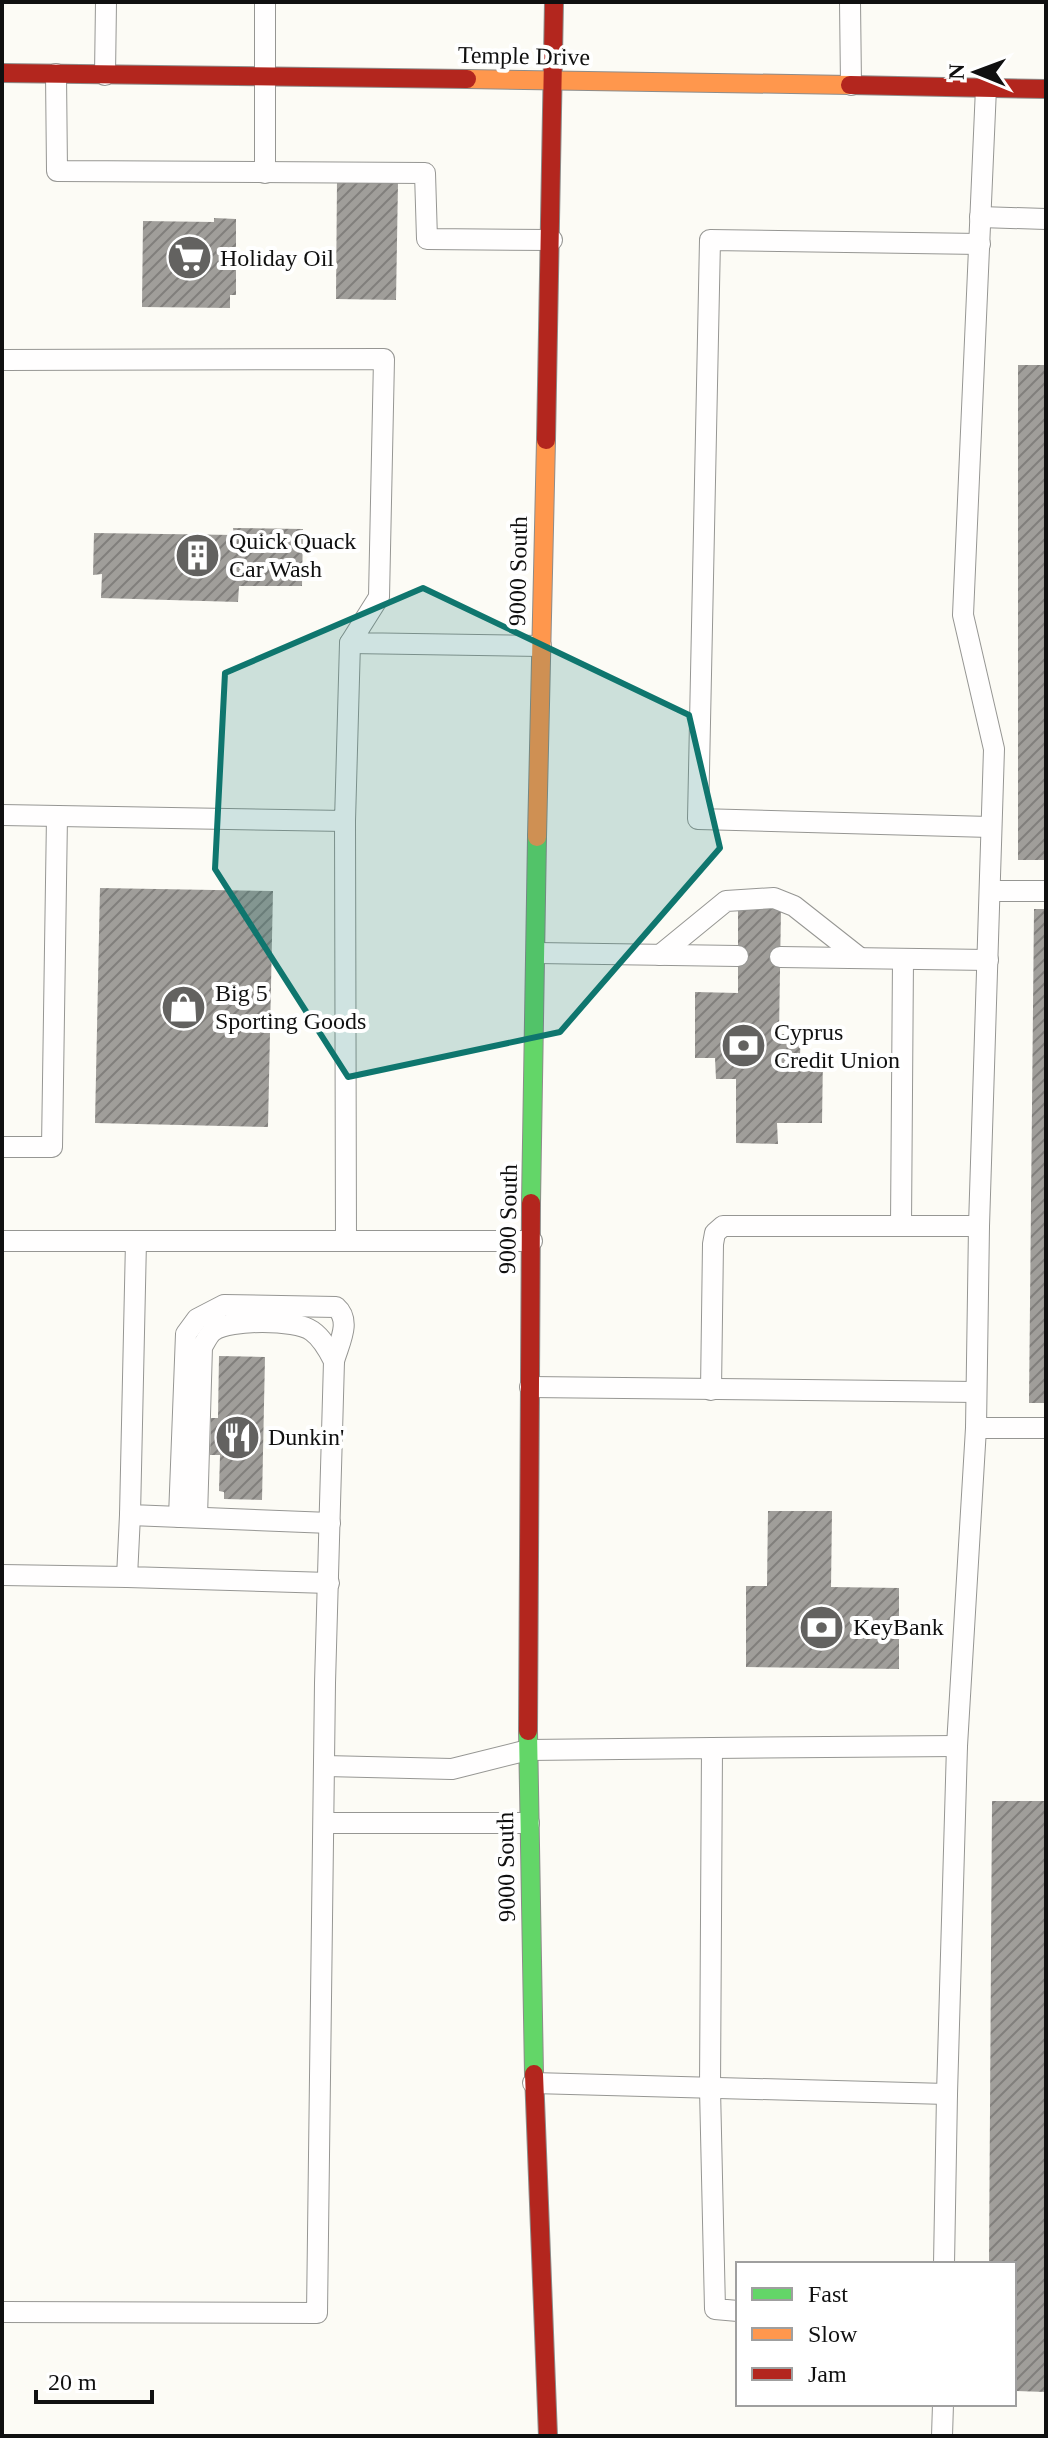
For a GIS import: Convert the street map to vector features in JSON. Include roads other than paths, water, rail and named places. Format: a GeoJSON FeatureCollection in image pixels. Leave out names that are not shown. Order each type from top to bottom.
{"type":"FeatureCollection","features":[{"type":"Feature","properties":{"kind":"main road","name":"9000 South"},"geometry":{"type":"LineString","coordinates":[[548,2436],[533,2083],[528,1750],[532,1241],[554,2]]}},
{"type":"Feature","properties":{"kind":"main road","name":"Temple Drive"},"geometry":{"type":"LineString","coordinates":[[2,73],[1046,89]]}},
{"type":"Feature","properties":{"kind":"lane"},"geometry":{"type":"LineString","coordinates":[[105,75],[106,2]]}},
{"type":"Feature","properties":{"kind":"lane"},"geometry":{"type":"LineString","coordinates":[[265,2],[265,173]]}},
{"type":"Feature","properties":{"kind":"lane"},"geometry":{"type":"LineString","coordinates":[[850,2],[851,85]]}},
{"type":"Feature","properties":{"kind":"lane"},"geometry":{"type":"LineString","coordinates":[[56,74],[57,171],[425,173],[427,239],[552,240]]}},
{"type":"Feature","properties":{"kind":"lane"},"geometry":{"type":"LineString","coordinates":[[944,2262],[957,1746],[976,1428],[994,749],[963,615],[986,88]]}},
{"type":"Feature","properties":{"kind":"lane"},"geometry":{"type":"LineString","coordinates":[[980,217],[1046,219]]}},
{"type":"Feature","properties":{"kind":"lane"},"geometry":{"type":"LineString","coordinates":[[980,244],[710,240],[698,819],[990,827]]}},
{"type":"Feature","properties":{"kind":"lane"},"geometry":{"type":"LineString","coordinates":[[2,360],[384,359],[379,597],[350,643],[345,821],[346,1241]]}},
{"type":"Feature","properties":{"kind":"lane"},"geometry":{"type":"LineString","coordinates":[[350,643],[541,646]]}},
{"type":"Feature","properties":{"kind":"lane"},"geometry":{"type":"LineString","coordinates":[[2,815],[345,821]]}},
{"type":"Feature","properties":{"kind":"lane"},"geometry":{"type":"LineString","coordinates":[[2,1147],[52,1147],[57,816]]}},
{"type":"Feature","properties":{"kind":"lane"},"geometry":{"type":"LineString","coordinates":[[990,891],[1046,891]]}},
{"type":"Feature","properties":{"kind":"lane"},"geometry":{"type":"LineString","coordinates":[[660,955],[726,901],[774,898],[794,906],[860,958]]}},
{"type":"Feature","properties":{"kind":"lane"},"geometry":{"type":"LineString","coordinates":[[537,953],[738,956]]}},
{"type":"Feature","properties":{"kind":"lane"},"geometry":{"type":"LineString","coordinates":[[780,957],[988,960]]}},
{"type":"Feature","properties":{"kind":"lane"},"geometry":{"type":"LineString","coordinates":[[901,1225],[903,959]]}},
{"type":"Feature","properties":{"kind":"lane"},"geometry":{"type":"LineString","coordinates":[[711,1390],[713,1244],[715,1233],[723,1226],[979,1226]]}},
{"type":"Feature","properties":{"kind":"lane"},"geometry":{"type":"LineString","coordinates":[[2,1241],[532,1241]]}},
{"type":"Feature","properties":{"kind":"lane"},"geometry":{"type":"LineString","coordinates":[[127,1577],[136,1241]]}},
{"type":"Feature","properties":{"kind":"lane"},"geometry":{"type":"LineString","coordinates":[[2,2312],[317,2313],[325,1683],[334,1361],[345,1322],[343,1313],[336,1307],[224,1305],[197,1319],[186,1334],[188,1517]]}},
{"type":"Feature","properties":{"kind":"lane"},"geometry":{"type":"LineString","coordinates":[[188,1517],[202,1347],[213,1331],[234,1323],[296,1323],[324,1342],[334,1361]]}},
{"type":"Feature","properties":{"kind":"lane"},"geometry":{"type":"LineString","coordinates":[[530,1387],[976,1392]]}},
{"type":"Feature","properties":{"kind":"lane"},"geometry":{"type":"LineString","coordinates":[[976,1428],[1046,1428]]}},
{"type":"Feature","properties":{"kind":"lane"},"geometry":{"type":"LineString","coordinates":[[130,1515],[330,1523]]}},
{"type":"Feature","properties":{"kind":"lane"},"geometry":{"type":"LineString","coordinates":[[2,1575],[329,1583]]}},
{"type":"Feature","properties":{"kind":"lane"},"geometry":{"type":"LineString","coordinates":[[325,1766],[452,1769],[528,1750],[957,1746]]}},
{"type":"Feature","properties":{"kind":"lane"},"geometry":{"type":"LineString","coordinates":[[712,1748],[710,2089],[715,2309],[736,2311]]}},
{"type":"Feature","properties":{"kind":"lane"},"geometry":{"type":"LineString","coordinates":[[324,1823],[529,1823]]}},
{"type":"Feature","properties":{"kind":"lane"},"geometry":{"type":"LineString","coordinates":[[533,2083],[947,2094]]}},
{"type":"Feature","properties":{"kind":"lane"},"geometry":{"type":"LineString","coordinates":[[942,2436],[943,2406]]}},
{"type":"Feature","properties":{"kind":"place","name":"Holiday Oil"},"geometry":{"type":"Point","coordinates":[189,258]}},
{"type":"Feature","properties":{"kind":"place","name":"Quick Quack Car Wash"},"geometry":{"type":"Point","coordinates":[198,555]}},
{"type":"Feature","properties":{"kind":"place","name":"Big 5 Sporting Goods"},"geometry":{"type":"Point","coordinates":[184,1007]}},
{"type":"Feature","properties":{"kind":"place","name":"Cyprus Credit Union"},"geometry":{"type":"Point","coordinates":[743,1046]}},
{"type":"Feature","properties":{"kind":"place","name":"Dunkin'"},"geometry":{"type":"Point","coordinates":[237,1437]}},
{"type":"Feature","properties":{"kind":"place","name":"KeyBank"},"geometry":{"type":"Point","coordinates":[822,1627]}}]}
